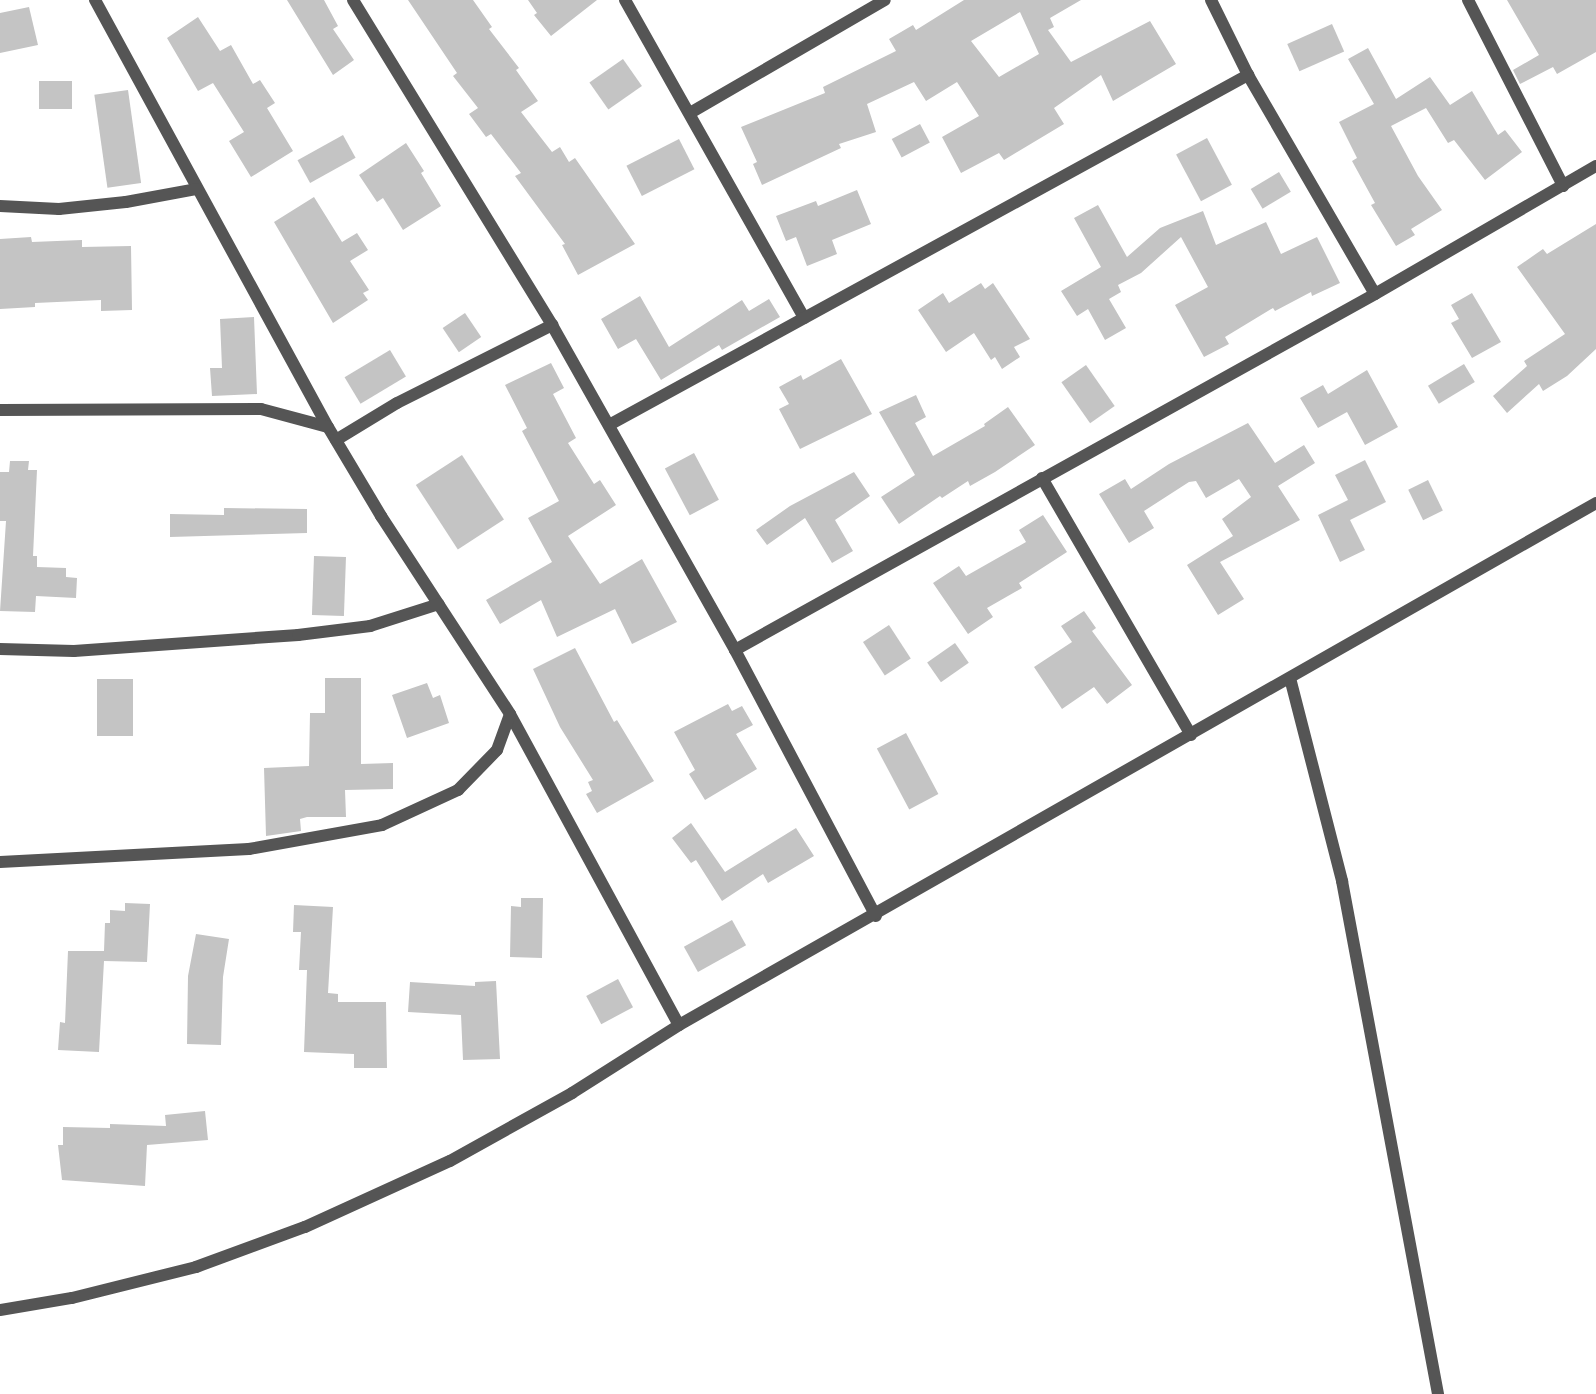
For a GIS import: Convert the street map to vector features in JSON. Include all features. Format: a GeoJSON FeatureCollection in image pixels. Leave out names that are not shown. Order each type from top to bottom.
{"type":"FeatureCollection","features":[{"type":"Feature","properties":{"kind":"street"},"geometry":{"type":"LineString","coordinates":[[95,0],[196,189],[328,427],[510,714],[679,1026]]}},
{"type":"Feature","properties":{"kind":"street"},"geometry":{"type":"LineString","coordinates":[[353,0],[552,325],[735,650],[876,916]]}},
{"type":"Feature","properties":{"kind":"street"},"geometry":{"type":"LineString","coordinates":[[625,0],[804,318]]}},
{"type":"Feature","properties":{"kind":"street"},"geometry":{"type":"LineString","coordinates":[[690,113],[885,0]]}},
{"type":"Feature","properties":{"kind":"street"},"geometry":{"type":"LineString","coordinates":[[1212,0],[1248,75],[1375,294]]}},
{"type":"Feature","properties":{"kind":"street"},"geometry":{"type":"LineString","coordinates":[[1468,0],[1563,186]]}},
{"type":"Feature","properties":{"kind":"street"},"geometry":{"type":"LineString","coordinates":[[609,425],[1248,75]]}},
{"type":"Feature","properties":{"kind":"street"},"geometry":{"type":"LineString","coordinates":[[735,650],[1375,294],[1596,166]]}},
{"type":"Feature","properties":{"kind":"street"},"geometry":{"type":"LineString","coordinates":[[0,206],[59,209],[126,202],[196,189]]}},
{"type":"Feature","properties":{"kind":"street"},"geometry":{"type":"LineString","coordinates":[[336,440],[397,403],[552,325]]}},
{"type":"Feature","properties":{"kind":"street"},"geometry":{"type":"LineString","coordinates":[[0,410],[261,409],[328,427]]}},
{"type":"Feature","properties":{"kind":"street"},"geometry":{"type":"LineString","coordinates":[[1042,478],[1191,735]]}},
{"type":"Feature","properties":{"kind":"street"},"geometry":{"type":"LineString","coordinates":[[0,1310],[72,1298],[196,1267],[305,1227],[450,1161],[572,1093],[679,1026],[876,916],[1596,503]]}},
{"type":"Feature","properties":{"kind":"street"},"geometry":{"type":"LineString","coordinates":[[0,649],[74,651],[298,635],[370,626],[439,604]]}},
{"type":"Feature","properties":{"kind":"street"},"geometry":{"type":"LineString","coordinates":[[1290,678],[1342,881],[1438,1394]]}},
{"type":"Feature","properties":{"kind":"street"},"geometry":{"type":"LineString","coordinates":[[0,862],[249,849],[382,825],[458,790],[497,750],[510,714]]}},
{"type":"Feature","properties":{"kind":"building"},"geometry":{"type":"Polygon","coordinates":[[[287,0],[324,0],[338,26],[333,29],[354,60],[333,75],[287,0]]]}},
{"type":"Feature","properties":{"kind":"building"},"geometry":{"type":"Polygon","coordinates":[[[408,0],[473,0],[492,27],[489,29],[519,68],[516,70],[538,101],[521,112],[552,152],[560,147],[569,162],[575,158],[635,244],[578,275],[562,245],[565,244],[515,176],[521,173],[491,134],[486,137],[469,114],[478,108],[453,76],[457,73],[408,0]]]}},
{"type":"Feature","properties":{"kind":"building"},"geometry":{"type":"Polygon","coordinates":[[[528,0],[597,0],[551,36],[534,15],[537,13],[528,0]]]}},
{"type":"Feature","properties":{"kind":"building"},"geometry":{"type":"Polygon","coordinates":[[[964,0],[1081,0],[1050,18],[1054,27],[1048,30],[1071,62],[1150,21],[1176,64],[1113,101],[1101,75],[1054,108],[1064,124],[1004,160],[999,153],[961,173],[942,137],[979,116],[957,82],[926,101],[914,82],[867,104],[876,132],[839,144],[841,148],[762,185],[753,164],[757,162],[741,127],[825,93],[823,87],[896,51],[889,39],[913,25],[916,30],[964,0]],[[1020,12],[971,41],[999,77],[1039,54],[1020,12]]]}},
{"type":"Feature","properties":{"kind":"building"},"geometry":{"type":"Polygon","coordinates":[[[1507,0],[1596,0],[1596,52],[1557,74],[1553,67],[1520,84],[1513,70],[1539,55],[1507,0]]]}},
{"type":"Feature","properties":{"kind":"building"},"geometry":{"type":"Polygon","coordinates":[[[29,7],[38,45],[0,53],[0,13],[29,7]]]}},
{"type":"Feature","properties":{"kind":"building"},"geometry":{"type":"Polygon","coordinates":[[[198,17],[220,51],[231,45],[253,84],[260,80],[275,103],[267,108],[293,151],[251,177],[229,141],[244,132],[213,83],[198,91],[167,38],[198,17]]]}},
{"type":"Feature","properties":{"kind":"building"},"geometry":{"type":"Polygon","coordinates":[[[1332,24],[1344,51],[1299,71],[1287,44],[1332,24]]]}},
{"type":"Feature","properties":{"kind":"building"},"geometry":{"type":"Polygon","coordinates":[[[1368,48],[1396,99],[1430,77],[1450,105],[1472,91],[1498,135],[1505,130],[1522,152],[1485,180],[1454,140],[1448,143],[1426,108],[1391,126],[1418,176],[1442,210],[1411,229],[1415,235],[1396,246],[1371,205],[1375,203],[1352,161],[1357,158],[1339,122],[1374,104],[1348,59],[1368,48]]]}},
{"type":"Feature","properties":{"kind":"building"},"geometry":{"type":"Polygon","coordinates":[[[623,59],[642,86],[608,110],[589,83],[623,59]]]}},
{"type":"Feature","properties":{"kind":"building"},"geometry":{"type":"Polygon","coordinates":[[[39,81],[72,81],[72,109],[39,109],[39,81]]]}},
{"type":"Feature","properties":{"kind":"building"},"geometry":{"type":"Polygon","coordinates":[[[128,90],[141,183],[107,188],[94,95],[128,90]]]}},
{"type":"Feature","properties":{"kind":"building"},"geometry":{"type":"Polygon","coordinates":[[[920,124],[930,143],[902,158],[892,139],[920,124]]]}},
{"type":"Feature","properties":{"kind":"building"},"geometry":{"type":"Polygon","coordinates":[[[343,135],[356,158],[310,183],[298,160],[343,135]]]}},
{"type":"Feature","properties":{"kind":"building"},"geometry":{"type":"Polygon","coordinates":[[[1207,138],[1232,185],[1201,201],[1176,154],[1207,138]]]}},
{"type":"Feature","properties":{"kind":"building"},"geometry":{"type":"Polygon","coordinates":[[[679,139],[694,169],[642,196],[626,166],[679,139]]]}},
{"type":"Feature","properties":{"kind":"building"},"geometry":{"type":"Polygon","coordinates":[[[406,143],[424,171],[421,173],[441,206],[403,230],[383,198],[377,202],[359,175],[406,143]]]}},
{"type":"Feature","properties":{"kind":"building"},"geometry":{"type":"Polygon","coordinates":[[[1279,172],[1291,192],[1263,209],[1251,189],[1279,172]]]}},
{"type":"Feature","properties":{"kind":"building"},"geometry":{"type":"Polygon","coordinates":[[[857,190],[871,224],[832,240],[837,254],[807,266],[796,237],[786,241],[776,216],[816,201],[818,206],[857,190]]]}},
{"type":"Feature","properties":{"kind":"building"},"geometry":{"type":"Polygon","coordinates":[[[314,197],[342,242],[357,233],[368,250],[350,261],[369,290],[363,293],[368,300],[333,323],[274,222],[314,197]]]}},
{"type":"Feature","properties":{"kind":"building"},"geometry":{"type":"Polygon","coordinates":[[[1098,205],[1127,257],[1160,228],[1203,211],[1216,245],[1266,222],[1281,254],[1317,237],[1340,283],[1312,296],[1311,292],[1275,311],[1273,308],[1225,337],[1229,344],[1204,357],[1175,305],[1208,287],[1181,237],[1141,273],[1118,285],[1121,292],[1109,299],[1126,328],[1105,340],[1088,309],[1077,316],[1061,291],[1101,267],[1074,218],[1098,205]]]}},
{"type":"Feature","properties":{"kind":"building"},"geometry":{"type":"Polygon","coordinates":[[[1596,224],[1596,349],[1567,376],[1543,391],[1539,384],[1507,413],[1493,396],[1527,366],[1524,361],[1565,334],[1517,267],[1543,249],[1547,254],[1596,224]]]}},
{"type":"Feature","properties":{"kind":"building"},"geometry":{"type":"Polygon","coordinates":[[[31,237],[32,242],[82,240],[82,247],[131,246],[132,310],[101,311],[101,300],[35,303],[35,307],[0,309],[0,239],[31,237]]]}},
{"type":"Feature","properties":{"kind":"building"},"geometry":{"type":"Polygon","coordinates":[[[981,283],[985,289],[993,283],[1030,339],[1014,347],[1020,357],[1002,369],[995,357],[991,360],[974,333],[946,352],[918,310],[943,293],[949,303],[981,283]]]}},
{"type":"Feature","properties":{"kind":"building"},"geometry":{"type":"Polygon","coordinates":[[[1472,293],[1501,342],[1472,358],[1451,323],[1459,319],[1451,305],[1472,293]]]}},
{"type":"Feature","properties":{"kind":"building"},"geometry":{"type":"Polygon","coordinates":[[[640,296],[669,347],[742,300],[749,311],[769,299],[780,317],[722,350],[719,345],[661,380],[636,339],[618,349],[601,319],[640,296]]]}},
{"type":"Feature","properties":{"kind":"building"},"geometry":{"type":"Polygon","coordinates":[[[465,313],[481,337],[459,352],[443,328],[465,313]]]}},
{"type":"Feature","properties":{"kind":"building"},"geometry":{"type":"Polygon","coordinates":[[[254,317],[257,394],[212,396],[210,368],[222,368],[220,319],[254,317]]]}},
{"type":"Feature","properties":{"kind":"building"},"geometry":{"type":"Polygon","coordinates":[[[390,350],[406,377],[361,404],[345,377],[390,350]]]}},
{"type":"Feature","properties":{"kind":"building"},"geometry":{"type":"Polygon","coordinates":[[[841,359],[872,414],[800,449],[779,409],[789,404],[779,387],[801,375],[803,380],[841,359]]]}},
{"type":"Feature","properties":{"kind":"building"},"geometry":{"type":"Polygon","coordinates":[[[551,363],[564,388],[553,394],[576,438],[568,443],[594,484],[600,480],[616,505],[568,536],[600,584],[642,559],[677,622],[632,644],[615,609],[557,637],[541,600],[500,624],[486,600],[552,562],[528,518],[559,501],[522,431],[527,428],[505,385],[551,363]]]}},
{"type":"Feature","properties":{"kind":"building"},"geometry":{"type":"Polygon","coordinates":[[[1464,364],[1475,382],[1439,404],[1428,386],[1464,364]]]}},
{"type":"Feature","properties":{"kind":"building"},"geometry":{"type":"Polygon","coordinates":[[[1086,365],[1115,406],[1090,423],[1061,382],[1086,365]]]}},
{"type":"Feature","properties":{"kind":"building"},"geometry":{"type":"Polygon","coordinates":[[[1367,370],[1398,427],[1365,445],[1347,412],[1318,428],[1300,398],[1323,385],[1328,394],[1367,370]]]}},
{"type":"Feature","properties":{"kind":"building"},"geometry":{"type":"Polygon","coordinates":[[[916,395],[926,417],[915,423],[933,456],[985,426],[984,424],[1008,407],[1035,445],[970,486],[968,481],[942,498],[940,496],[899,524],[881,497],[915,475],[879,412],[916,395]]]}},
{"type":"Feature","properties":{"kind":"building"},"geometry":{"type":"Polygon","coordinates":[[[1248,423],[1275,463],[1304,445],[1315,463],[1278,486],[1300,520],[1220,562],[1244,599],[1218,615],[1187,565],[1233,536],[1222,519],[1251,497],[1239,479],[1206,498],[1196,481],[1189,482],[1144,511],[1154,528],[1129,543],[1099,494],[1125,479],[1131,489],[1169,464],[1248,423]]]}},
{"type":"Feature","properties":{"kind":"building"},"geometry":{"type":"Polygon","coordinates":[[[694,453],[719,500],[690,515],[665,468],[694,453]]]}},
{"type":"Feature","properties":{"kind":"building"},"geometry":{"type":"Polygon","coordinates":[[[462,455],[504,520],[458,550],[416,485],[462,455]]]}},
{"type":"Feature","properties":{"kind":"building"},"geometry":{"type":"Polygon","coordinates":[[[1365,460],[1386,502],[1350,520],[1365,550],[1340,562],[1318,515],[1348,500],[1335,475],[1365,460]]]}},
{"type":"Feature","properties":{"kind":"building"},"geometry":{"type":"Polygon","coordinates":[[[10,461],[29,461],[28,470],[37,470],[33,556],[37,556],[37,567],[66,568],[66,577],[77,578],[76,598],[36,596],[35,612],[0,611],[6,521],[0,521],[0,472],[9,472],[10,461]]]}},
{"type":"Feature","properties":{"kind":"building"},"geometry":{"type":"Polygon","coordinates":[[[854,472],[870,496],[835,520],[853,551],[832,563],[805,518],[767,545],[756,530],[790,506],[854,472]]]}},
{"type":"Feature","properties":{"kind":"building"},"geometry":{"type":"Polygon","coordinates":[[[1428,480],[1443,511],[1423,520],[1408,490],[1428,480]]]}},
{"type":"Feature","properties":{"kind":"building"},"geometry":{"type":"Polygon","coordinates":[[[224,508],[307,509],[307,533],[170,537],[170,514],[224,515],[224,508]]]}},
{"type":"Feature","properties":{"kind":"building"},"geometry":{"type":"Polygon","coordinates":[[[1043,515],[1067,552],[1019,583],[1022,588],[987,608],[993,617],[968,634],[933,583],[959,566],[966,576],[1026,542],[1019,530],[1043,515]]]}},
{"type":"Feature","properties":{"kind":"building"},"geometry":{"type":"Polygon","coordinates":[[[314,556],[346,557],[344,616],[312,615],[314,556]]]}},
{"type":"Feature","properties":{"kind":"building"},"geometry":{"type":"Polygon","coordinates":[[[1084,611],[1096,628],[1092,631],[1132,685],[1107,704],[1094,687],[1062,709],[1034,667],[1072,642],[1061,626],[1084,611]]]}},
{"type":"Feature","properties":{"kind":"building"},"geometry":{"type":"Polygon","coordinates":[[[889,625],[911,659],[885,675],[863,642],[889,625]]]}},
{"type":"Feature","properties":{"kind":"building"},"geometry":{"type":"Polygon","coordinates":[[[955,643],[969,663],[941,682],[927,663],[955,643]]]}},
{"type":"Feature","properties":{"kind":"building"},"geometry":{"type":"Polygon","coordinates":[[[575,648],[614,722],[617,720],[654,781],[597,813],[586,794],[592,791],[588,782],[593,780],[560,727],[533,669],[575,648]]]}},
{"type":"Feature","properties":{"kind":"building"},"geometry":{"type":"Polygon","coordinates":[[[325,678],[361,678],[361,764],[393,763],[393,789],[345,790],[346,817],[307,817],[300,819],[301,831],[266,836],[264,768],[309,766],[310,713],[325,713],[325,678]]]}},
{"type":"Feature","properties":{"kind":"building"},"geometry":{"type":"Polygon","coordinates":[[[97,679],[133,679],[133,736],[97,736],[97,679]]]}},
{"type":"Feature","properties":{"kind":"building"},"geometry":{"type":"Polygon","coordinates":[[[427,683],[433,698],[440,695],[449,723],[407,738],[392,695],[427,683]]]}},
{"type":"Feature","properties":{"kind":"building"},"geometry":{"type":"Polygon","coordinates":[[[728,704],[732,711],[742,706],[753,725],[736,734],[757,769],[705,800],[689,774],[695,770],[674,732],[728,704]]]}},
{"type":"Feature","properties":{"kind":"building"},"geometry":{"type":"Polygon","coordinates":[[[906,733],[938,794],[909,809],[877,748],[906,733]]]}},
{"type":"Feature","properties":{"kind":"building"},"geometry":{"type":"Polygon","coordinates":[[[691,823],[725,872],[796,828],[814,856],[768,883],[763,874],[722,901],[696,860],[691,863],[672,838],[691,823]]]}},
{"type":"Feature","properties":{"kind":"building"},"geometry":{"type":"Polygon","coordinates":[[[521,898],[543,898],[542,958],[510,957],[511,906],[521,907],[521,898]]]}},
{"type":"Feature","properties":{"kind":"building"},"geometry":{"type":"Polygon","coordinates":[[[125,903],[150,904],[147,962],[104,961],[99,1052],[58,1050],[60,1022],[65,1023],[68,951],[104,951],[105,923],[110,923],[110,910],[125,911],[125,903]]]}},
{"type":"Feature","properties":{"kind":"building"},"geometry":{"type":"Polygon","coordinates":[[[294,905],[333,907],[328,993],[338,994],[338,1002],[386,1002],[387,1068],[354,1068],[354,1054],[304,1052],[307,970],[299,970],[301,932],[293,932],[294,905]]]}},
{"type":"Feature","properties":{"kind":"building"},"geometry":{"type":"Polygon","coordinates":[[[732,920],[746,945],[698,972],[684,947],[732,920]]]}},
{"type":"Feature","properties":{"kind":"building"},"geometry":{"type":"Polygon","coordinates":[[[196,934],[229,939],[223,977],[221,1045],[187,1044],[188,976],[196,934]]]}},
{"type":"Feature","properties":{"kind":"building"},"geometry":{"type":"Polygon","coordinates":[[[618,979],[633,1007],[601,1024],[586,996],[618,979]]]}},
{"type":"Feature","properties":{"kind":"building"},"geometry":{"type":"Polygon","coordinates":[[[496,981],[500,1059],[463,1060],[461,1015],[408,1012],[410,982],[475,986],[475,982],[496,981]]]}},
{"type":"Feature","properties":{"kind":"building"},"geometry":{"type":"Polygon","coordinates":[[[205,1111],[208,1140],[147,1145],[145,1186],[62,1180],[58,1145],[63,1145],[63,1127],[110,1128],[110,1124],[166,1126],[165,1115],[205,1111]]]}}]}
